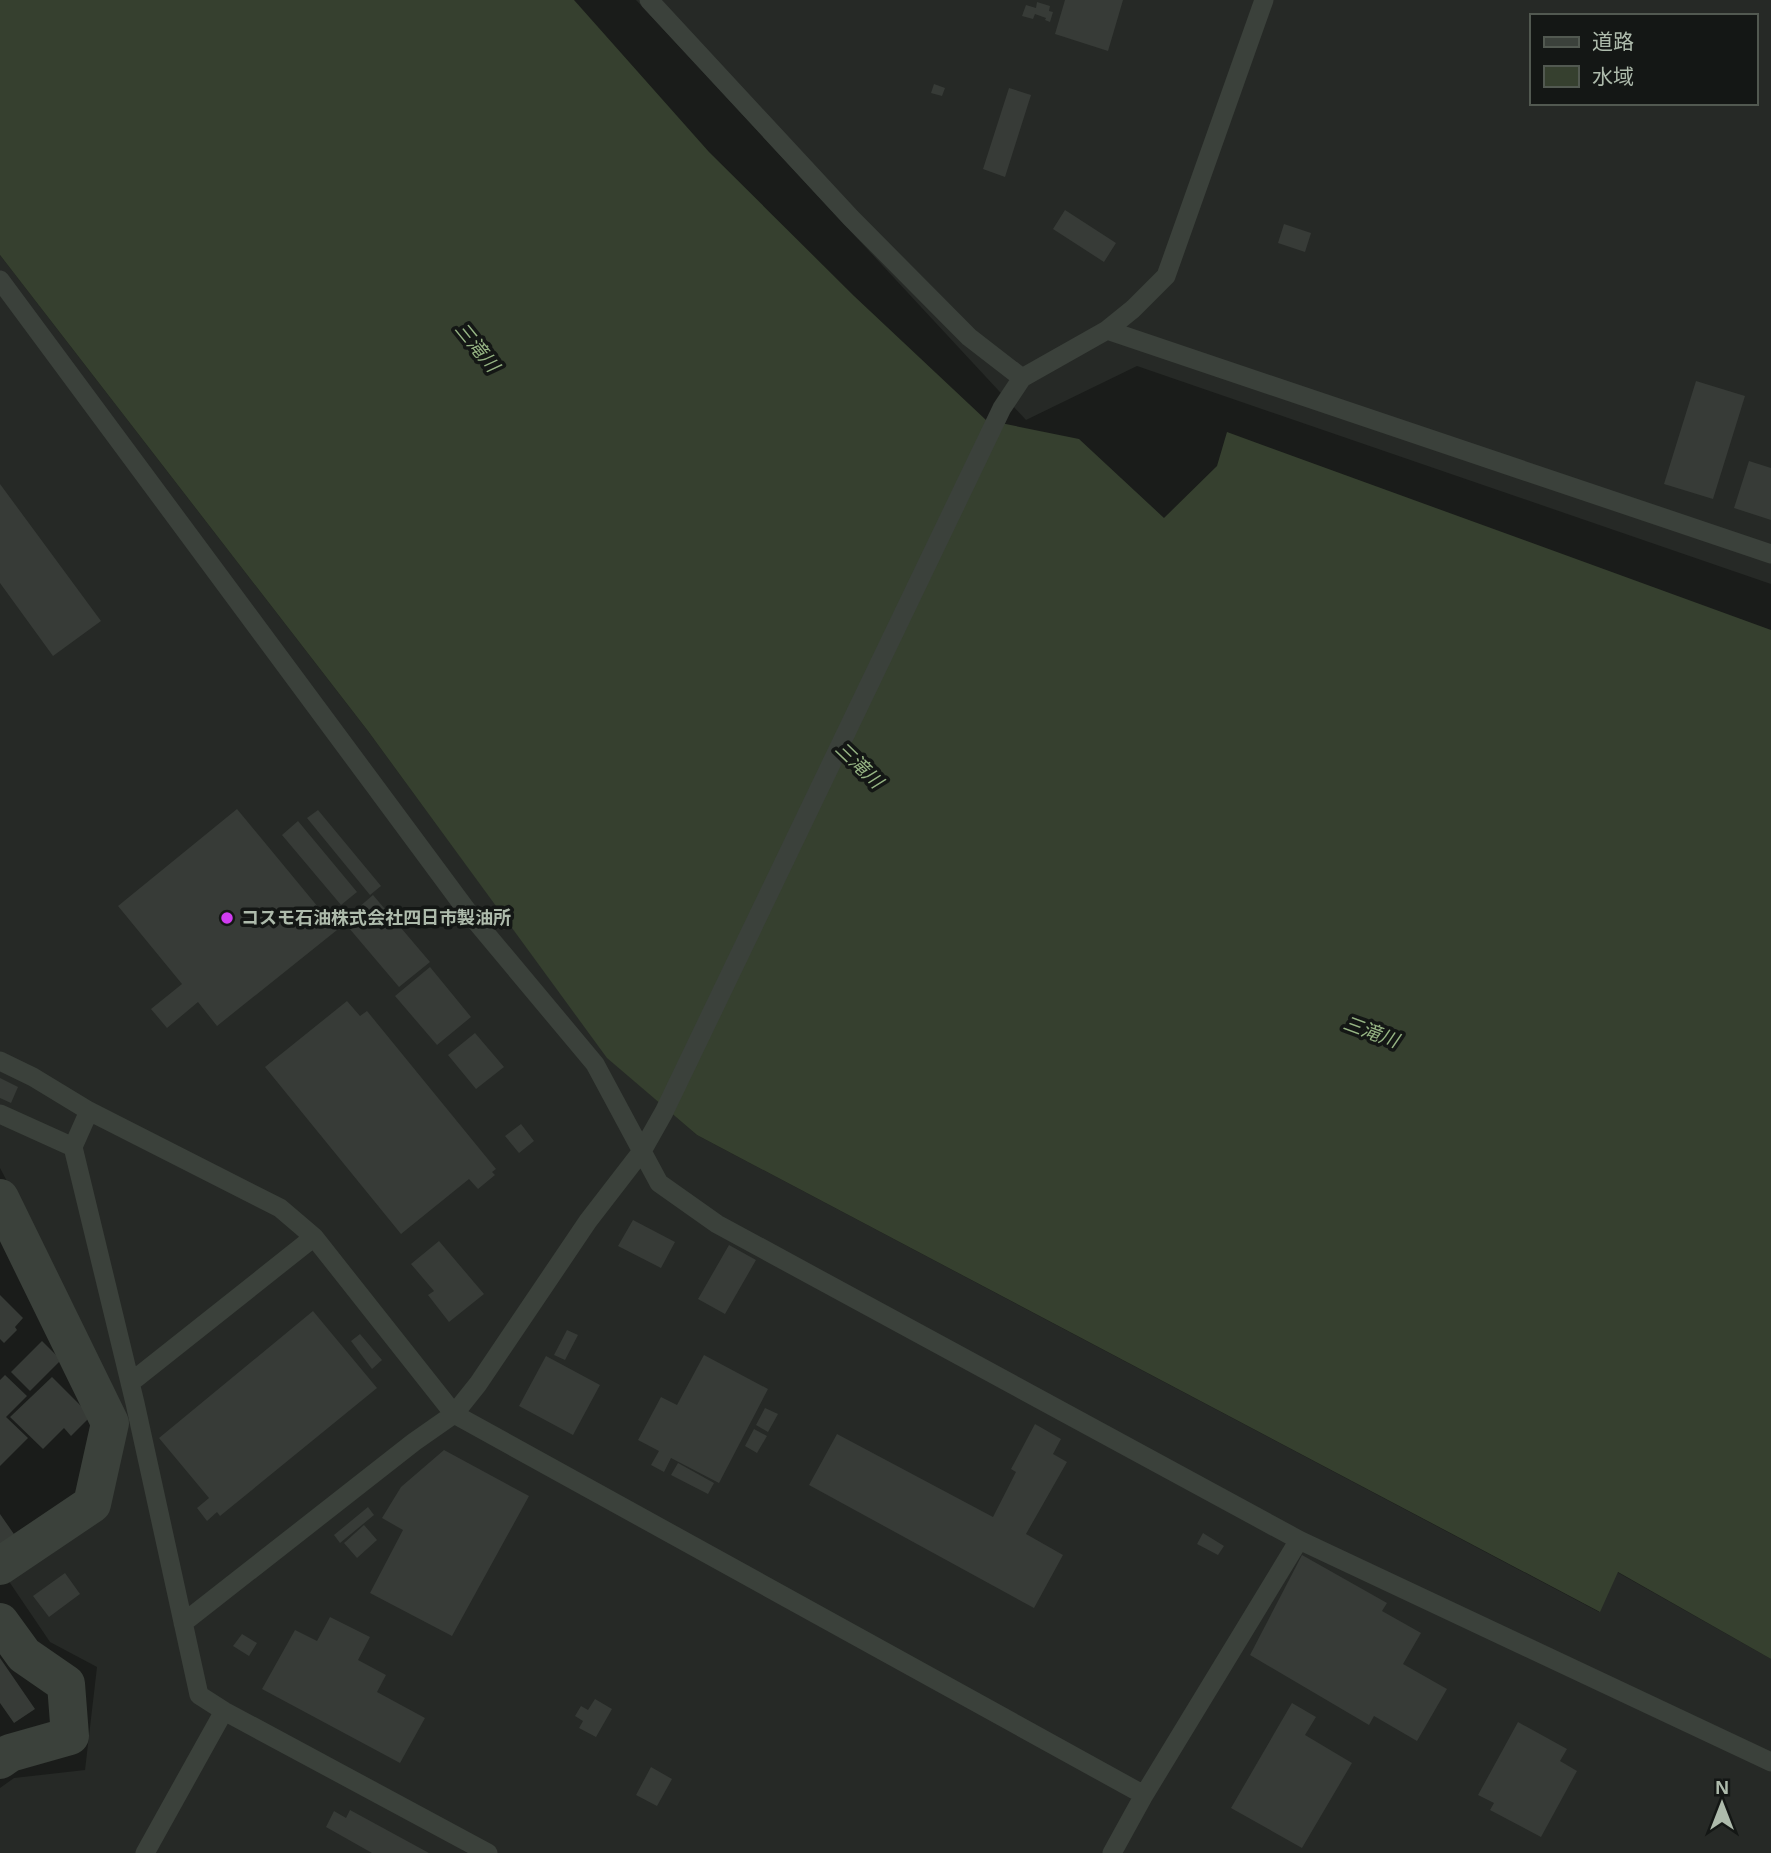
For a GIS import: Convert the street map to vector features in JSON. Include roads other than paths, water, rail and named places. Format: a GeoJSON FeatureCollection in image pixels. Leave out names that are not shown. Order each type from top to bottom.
{"type":"FeatureCollection","features":[{"type":"Feature","properties":{"kind":"street"},"geometry":{"type":"LineString","coordinates":[[0,1198],[110,1423],[92,1504],[0,1566]]}},
{"type":"Feature","properties":{"kind":"street"},"geometry":{"type":"LineString","coordinates":[[0,1622],[24,1655],[66,1684],[70,1736],[10,1753],[0,1760]]}},
{"type":"Feature","properties":{"kind":"lane"},"geometry":{"type":"LineString","coordinates":[[649,0],[871,238],[969,337],[1022,379]]}},
{"type":"Feature","properties":{"kind":"lane"},"geometry":{"type":"LineString","coordinates":[[183,1623],[414,1442],[454,1414],[478,1384],[588,1221],[642,1151],[656,1127],[1002,408],[1022,379],[1107,330],[1166,276],[1264,0]]}},
{"type":"Feature","properties":{"kind":"lane"},"geometry":{"type":"LineString","coordinates":[[0,280],[468,912],[595,1065],[659,1183],[717,1224],[1299,1540],[1771,1762]]}},
{"type":"Feature","properties":{"kind":"lane"},"geometry":{"type":"LineString","coordinates":[[1107,330],[1771,554]]}},
{"type":"Feature","properties":{"kind":"lane"},"geometry":{"type":"LineString","coordinates":[[0,1061],[33,1077],[89,1111],[280,1208],[314,1237],[454,1414],[1144,1795]]}},
{"type":"Feature","properties":{"kind":"lane"},"geometry":{"type":"LineString","coordinates":[[89,1111],[73,1147],[130,1383],[200,1695],[224,1711],[488,1853]]}},
{"type":"Feature","properties":{"kind":"lane"},"geometry":{"type":"LineString","coordinates":[[0,1114],[73,1147]]}},
{"type":"Feature","properties":{"kind":"lane"},"geometry":{"type":"LineString","coordinates":[[130,1383],[314,1237]]}},
{"type":"Feature","properties":{"kind":"lane"},"geometry":{"type":"LineString","coordinates":[[1112,1853],[1144,1795],[1299,1540]]}},
{"type":"Feature","properties":{"kind":"lane"},"geometry":{"type":"LineString","coordinates":[[145,1853],[224,1711]]}},
{"type":"Feature","properties":{"kind":"water","name":"三滝川"},"geometry":{"type":"Polygon","coordinates":[[[0,0],[574,0],[709,152],[854,296],[986,420],[1079,439],[1164,518],[1217,466],[1227,432],[1771,630],[1771,1659],[1618,1572],[1600,1612],[697,1135],[607,1058],[368,731],[0,255],[0,0]]]}},
{"type":"Feature","properties":{"kind":"place","name":"コスモ石油株式会社四日市製油所"},"geometry":{"type":"Point","coordinates":[227,918]}}]}
